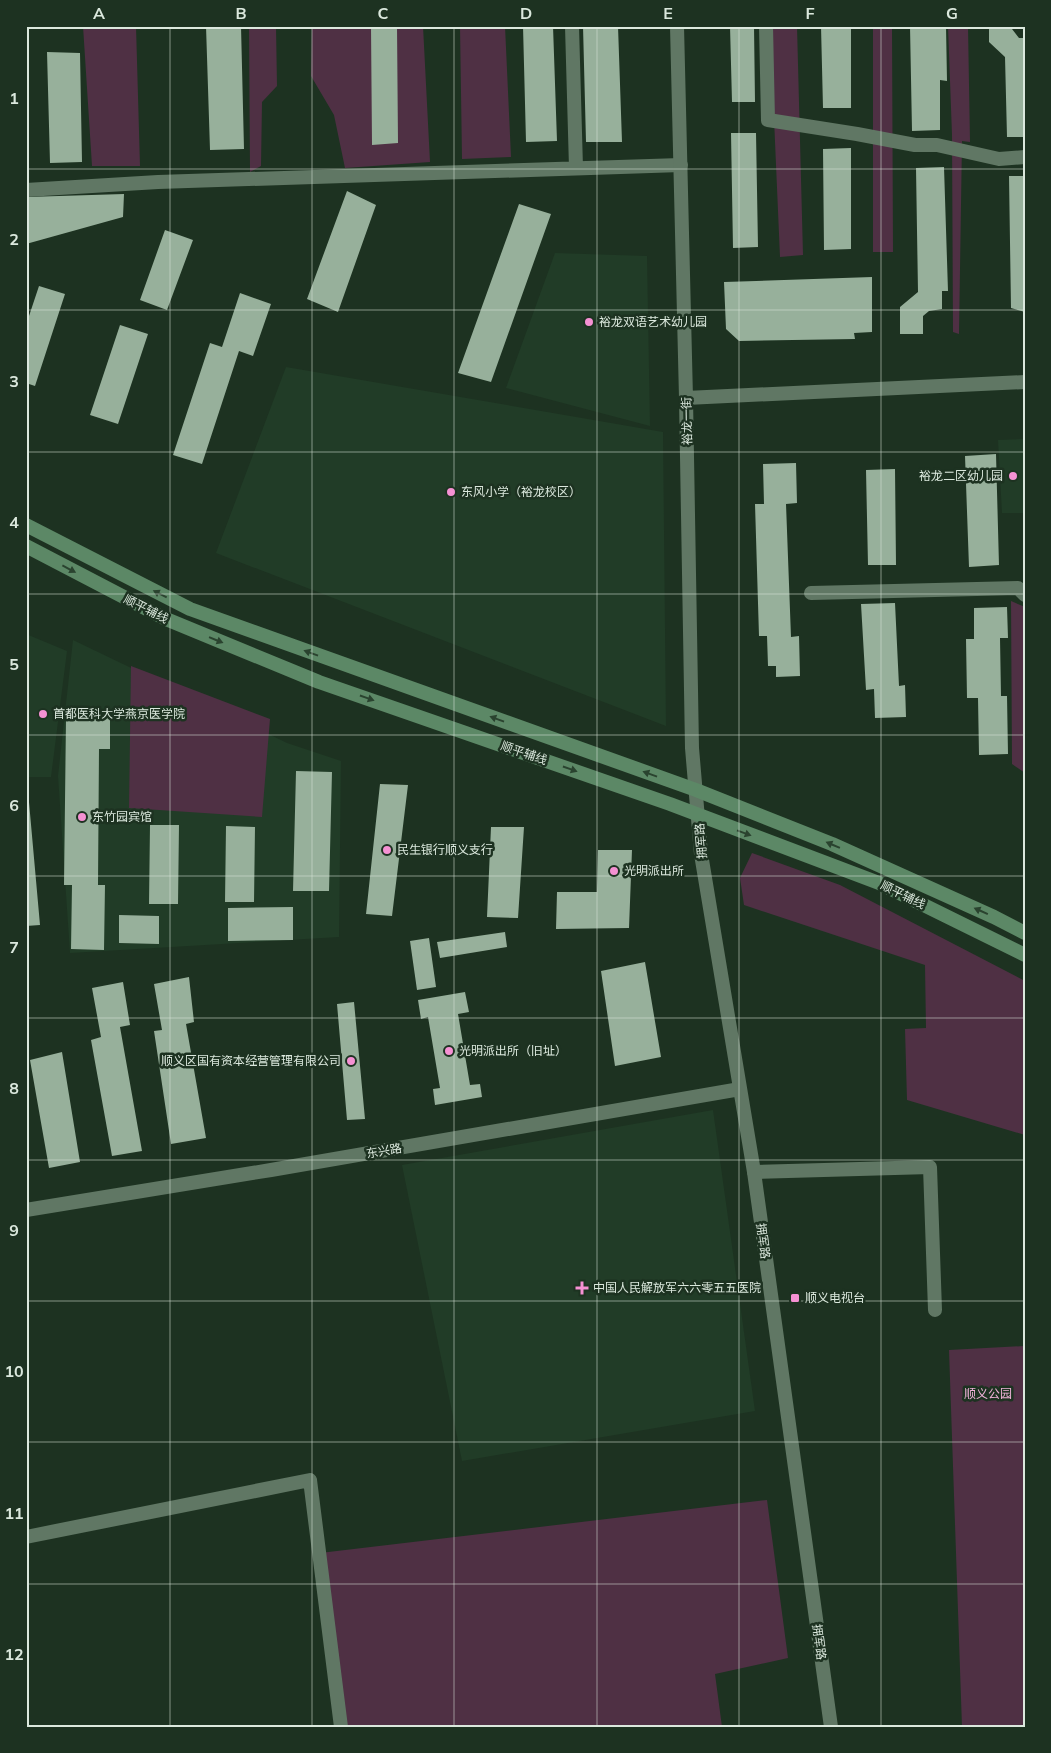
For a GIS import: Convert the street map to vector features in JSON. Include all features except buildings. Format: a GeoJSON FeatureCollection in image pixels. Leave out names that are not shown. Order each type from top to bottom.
{"type":"FeatureCollection","features":[{"type":"Feature","properties":{"kind":"main road","name":"顺平辅线"},"geometry":{"type":"LineString","coordinates":[[26,525],[190,609],[696,790],[832,844],[994,917],[1025,933]]}},
{"type":"Feature","properties":{"kind":"main road","name":"顺平辅线"},"geometry":{"type":"LineString","coordinates":[[26,546],[166,620],[319,682],[670,804],[879,883],[1025,955]]}},
{"type":"Feature","properties":{"kind":"street"},"geometry":{"type":"LineString","coordinates":[[572,26],[576,168]]}},
{"type":"Feature","properties":{"kind":"street","name":"裕龙一街"},"geometry":{"type":"LineString","coordinates":[[677,26],[692,748],[698,816]]}},
{"type":"Feature","properties":{"kind":"street"},"geometry":{"type":"LineString","coordinates":[[766,26],[768,120],[915,145],[937,145],[999,159],[1025,157]]}},
{"type":"Feature","properties":{"kind":"street"},"geometry":{"type":"LineString","coordinates":[[26,190],[158,182],[681,165]]}},
{"type":"Feature","properties":{"kind":"street"},"geometry":{"type":"LineString","coordinates":[[686,398],[1025,382]]}},
{"type":"Feature","properties":{"kind":"street"},"geometry":{"type":"LineString","coordinates":[[810,593],[1018,588],[1025,595]]}},
{"type":"Feature","properties":{"kind":"street","name":"拥军路"},"geometry":{"type":"LineString","coordinates":[[698,816],[701,854],[754,1172],[831,1727]]}},
{"type":"Feature","properties":{"kind":"street","name":"东兴路"},"geometry":{"type":"LineString","coordinates":[[26,1210],[740,1089]]}},
{"type":"Feature","properties":{"kind":"street"},"geometry":{"type":"LineString","coordinates":[[754,1172],[930,1167],[936,1310]]}},
{"type":"Feature","properties":{"kind":"street"},"geometry":{"type":"LineString","coordinates":[[26,1538],[310,1480],[341,1727]]}},
{"type":"Feature","properties":{"kind":"shaded area","name":"裕龙双语艺术幼儿园"},"geometry":{"type":"Polygon","coordinates":[[[555,253],[647,256],[650,426],[506,388],[555,253]]]}},
{"type":"Feature","properties":{"kind":"shaded area","name":"东风小学（裕龙校区）"},"geometry":{"type":"Polygon","coordinates":[[[286,367],[663,432],[666,726],[216,553],[286,367]]]}},
{"type":"Feature","properties":{"kind":"shaded area","name":"裕龙二区幼儿园"},"geometry":{"type":"Polygon","coordinates":[[[1025,439],[1025,513],[1002,513],[998,440],[1025,439]]]}},
{"type":"Feature","properties":{"kind":"shaded area","name":"首都医科大学燕京医学院"},"geometry":{"type":"Polygon","coordinates":[[[26,634],[67,651],[51,777],[26,777],[26,634]]]}},
{"type":"Feature","properties":{"kind":"shaded area","name":"东竹园宾馆"},"geometry":{"type":"Polygon","coordinates":[[[73,640],[287,743],[341,761],[339,937],[70,953],[58,776],[73,640]]]}},
{"type":"Feature","properties":{"kind":"shaded area","name":"中国人民解放军六六零五五医院"},"geometry":{"type":"Polygon","coordinates":[[[713,1110],[755,1411],[462,1461],[402,1165],[713,1110]]]}},
{"type":"Feature","properties":{"kind":"green space"},"geometry":{"type":"Polygon","coordinates":[[[83,26],[136,26],[140,166],[92,166],[83,26]]]}},
{"type":"Feature","properties":{"kind":"green space"},"geometry":{"type":"Polygon","coordinates":[[[249,26],[276,26],[277,86],[262,102],[261,166],[250,172],[249,26]]]}},
{"type":"Feature","properties":{"kind":"green space"},"geometry":{"type":"Polygon","coordinates":[[[312,26],[423,26],[430,162],[345,168],[334,115],[311,76],[312,26]]]}},
{"type":"Feature","properties":{"kind":"green space"},"geometry":{"type":"Polygon","coordinates":[[[460,26],[505,26],[511,157],[462,159],[460,26]]]}},
{"type":"Feature","properties":{"kind":"green space"},"geometry":{"type":"Polygon","coordinates":[[[770,26],[797,26],[803,255],[780,257],[770,26]]]}},
{"type":"Feature","properties":{"kind":"green space"},"geometry":{"type":"Polygon","coordinates":[[[873,26],[892,26],[893,252],[873,252],[873,26]]]}},
{"type":"Feature","properties":{"kind":"green space"},"geometry":{"type":"Polygon","coordinates":[[[948,26],[968,26],[970,142],[962,141],[959,334],[953,332],[952,135],[948,26]]]}},
{"type":"Feature","properties":{"kind":"green space"},"geometry":{"type":"Polygon","coordinates":[[[1011,601],[1025,607],[1025,773],[1012,764],[1011,601]]]}},
{"type":"Feature","properties":{"kind":"green space"},"geometry":{"type":"Polygon","coordinates":[[[131,666],[270,719],[262,817],[129,808],[131,666]]]}},
{"type":"Feature","properties":{"kind":"green space"},"geometry":{"type":"Polygon","coordinates":[[[752,853],[840,885],[1025,981],[1025,1135],[907,1100],[905,1029],[926,1028],[925,965],[744,905],[740,878],[752,853]]]}},
{"type":"Feature","properties":{"kind":"green space","name":"顺义公园"},"geometry":{"type":"Polygon","coordinates":[[[1025,1346],[1025,1727],[962,1727],[949,1350],[1025,1346]]]}},
{"type":"Feature","properties":{"kind":"green space"},"geometry":{"type":"Polygon","coordinates":[[[767,1500],[788,1658],[715,1674],[722,1727],[341,1727],[320,1553],[767,1500]]]}},
{"type":"Feature","properties":{"kind":"place","name":"裕龙双语艺术幼儿园"},"geometry":{"type":"Point","coordinates":[589,322]}},
{"type":"Feature","properties":{"kind":"place","name":"裕龙二区幼儿园"},"geometry":{"type":"Point","coordinates":[1013,476]}},
{"type":"Feature","properties":{"kind":"place","name":"东风小学（裕龙校区）"},"geometry":{"type":"Point","coordinates":[451,492]}},
{"type":"Feature","properties":{"kind":"place","name":"首都医科大学燕京医学院"},"geometry":{"type":"Point","coordinates":[43,714]}},
{"type":"Feature","properties":{"kind":"place","name":"东竹园宾馆"},"geometry":{"type":"Point","coordinates":[82,817]}},
{"type":"Feature","properties":{"kind":"place","name":"民生银行顺义支行"},"geometry":{"type":"Point","coordinates":[387,850]}},
{"type":"Feature","properties":{"kind":"place","name":"光明派出所"},"geometry":{"type":"Point","coordinates":[614,871]}},
{"type":"Feature","properties":{"kind":"place","name":"光明派出所（旧址）"},"geometry":{"type":"Point","coordinates":[449,1051]}},
{"type":"Feature","properties":{"kind":"place","name":"顺义区国有资本经营管理有限公司"},"geometry":{"type":"Point","coordinates":[351,1061]}},
{"type":"Feature","properties":{"kind":"place","name":"中国人民解放军六六零五五医院"},"geometry":{"type":"Point","coordinates":[582,1288]}},
{"type":"Feature","properties":{"kind":"place","name":"顺义电视台"},"geometry":{"type":"Point","coordinates":[795,1298]}}]}
